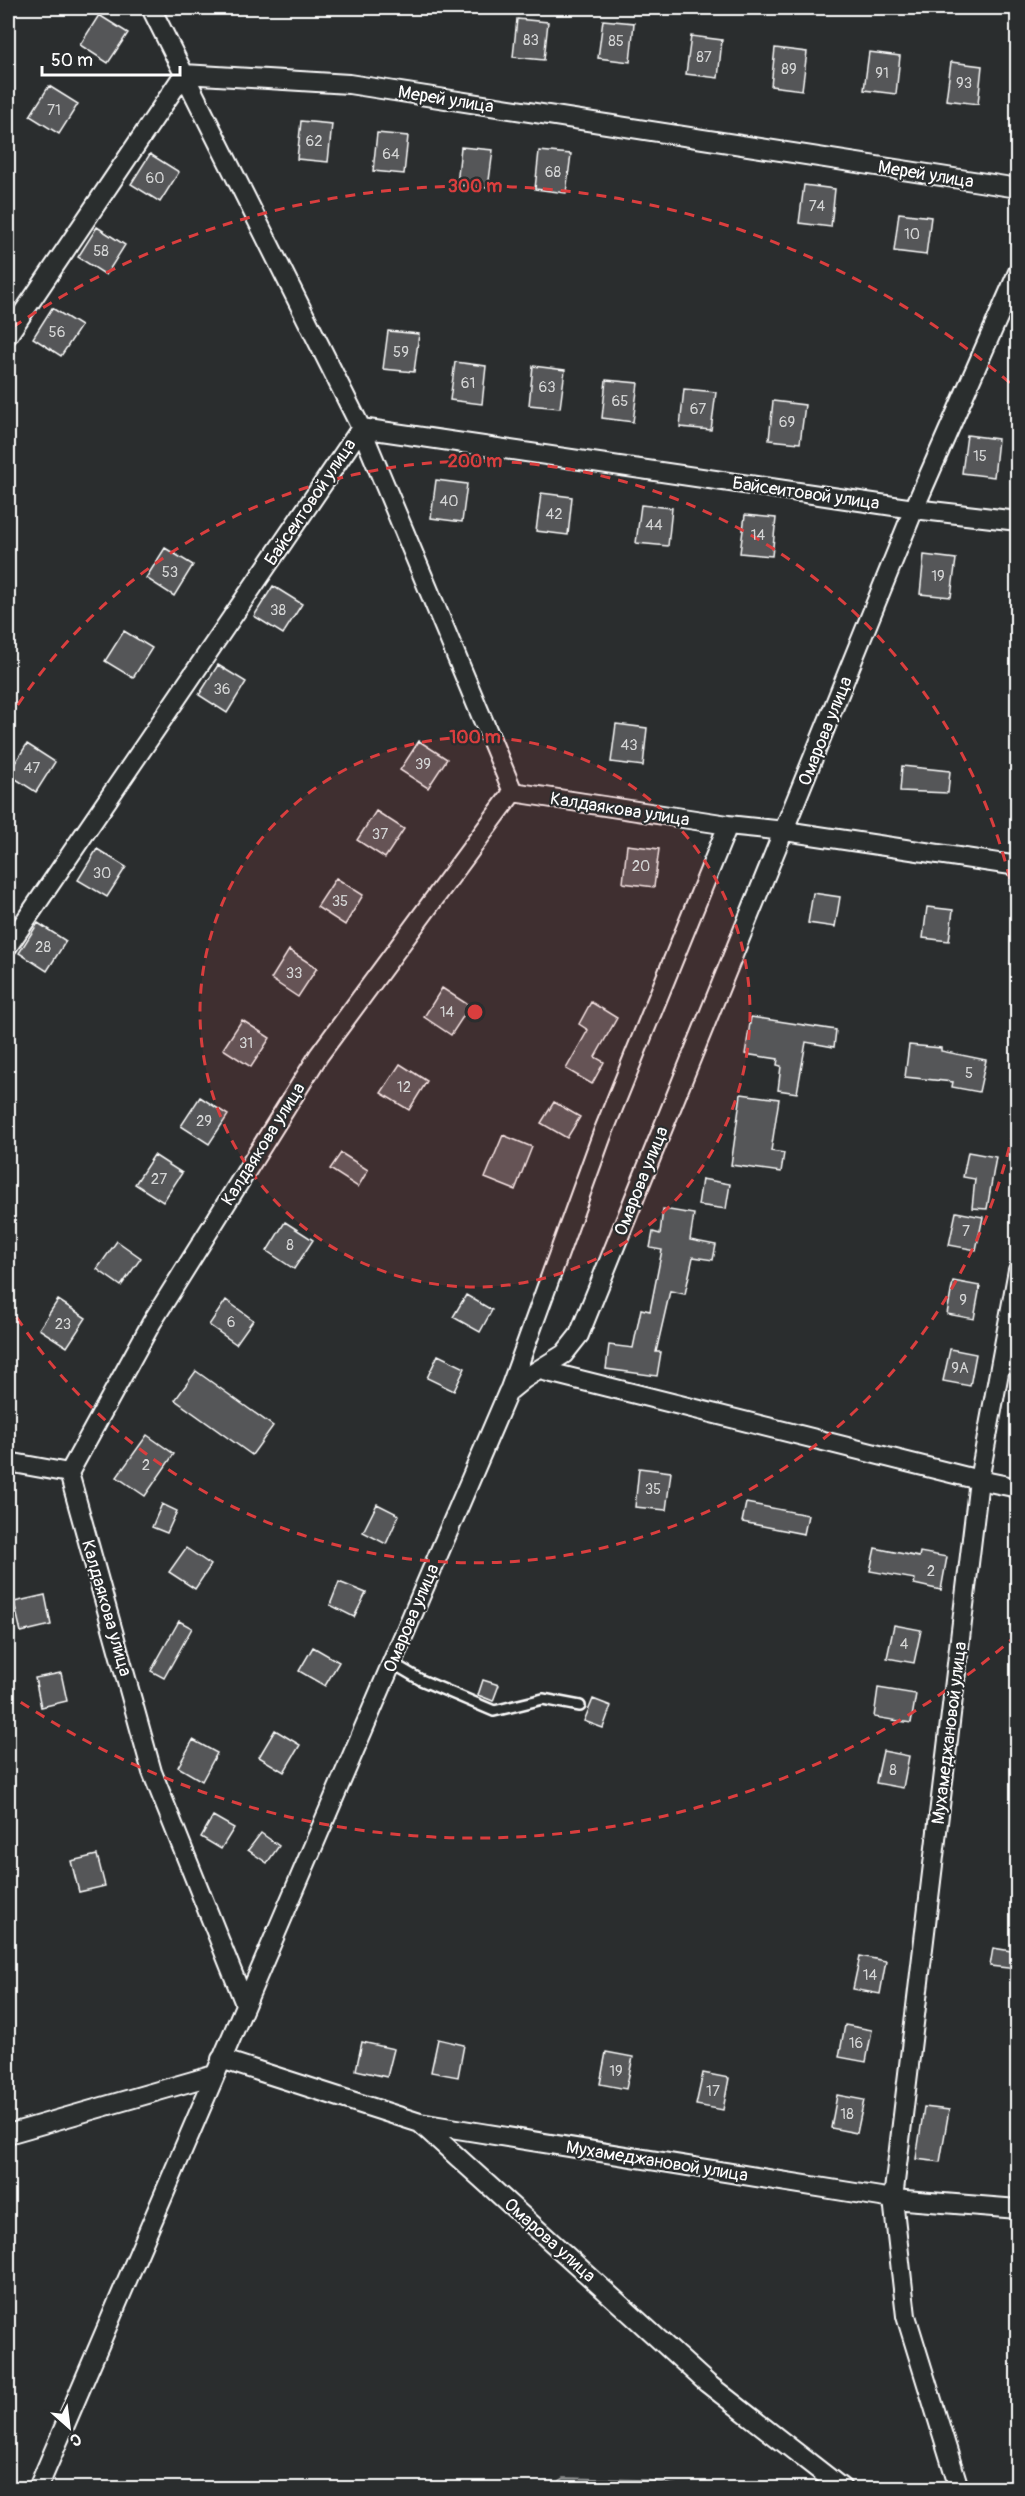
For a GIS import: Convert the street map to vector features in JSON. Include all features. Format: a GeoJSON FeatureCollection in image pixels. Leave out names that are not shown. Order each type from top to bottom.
{"type":"FeatureCollection","features":[{"type":"Feature","properties":{"kind":"street"},"geometry":{"type":"LineString","coordinates":[[151,8],[361,428],[513,792]]}},
{"type":"Feature","properties":{"kind":"street"},"geometry":{"type":"LineString","coordinates":[[8,335],[184,74]]}},
{"type":"Feature","properties":{"kind":"street","name":"Мерей улица"},"geometry":{"type":"LineString","coordinates":[[184,74],[349,84],[1017,188]]}},
{"type":"Feature","properties":{"kind":"street","name":"Омарова улица"},"geometry":{"type":"LineString","coordinates":[[38,2488],[508,1392],[564,1354],[579,1335],[914,509],[1017,272]]}},
{"type":"Feature","properties":{"kind":"street","name":"Байсеитовой улица"},"geometry":{"type":"LineString","coordinates":[[8,946],[361,428],[914,509],[1017,521]]}},
{"type":"Feature","properties":{"kind":"street","name":"Калдаякова улица"},"geometry":{"type":"LineString","coordinates":[[245,2004],[152,1773],[69,1473],[152,1322],[319,1055],[513,792],[1017,866]]}},
{"type":"Feature","properties":{"kind":"street"},"geometry":{"type":"LineString","coordinates":[[508,1392],[603,1135],[728,825]]}},
{"type":"Feature","properties":{"kind":"street","name":"Мухамеджановой улица"},"geometry":{"type":"LineString","coordinates":[[959,2488],[906,2316],[893,2199],[979,1480],[1017,1270]]}},
{"type":"Feature","properties":{"kind":"street"},"geometry":{"type":"LineString","coordinates":[[540,1370],[1017,1488]]}},
{"type":"Feature","properties":{"kind":"street"},"geometry":{"type":"LineString","coordinates":[[8,1462],[69,1473]]}},
{"type":"Feature","properties":{"kind":"street"},"geometry":{"type":"LineString","coordinates":[[8,2134],[217,2067]]}},
{"type":"Feature","properties":{"kind":"street","name":"Омарова улица"},"geometry":{"type":"LineString","coordinates":[[217,2067],[420,2122],[707,2383],[842,2488]]}},
{"type":"Feature","properties":{"kind":"street","name":"Мухамеджановой улица"},"geometry":{"type":"LineString","coordinates":[[420,2122],[893,2199],[1017,2209]]}},
{"type":"Feature","properties":{"kind":"lane"},"geometry":{"type":"LineString","coordinates":[[392,1663],[421,1680],[494,1711],[543,1699],[580,1706]]}},
{"type":"Feature","properties":{"kind":"shaded area"},"geometry":{"type":"Polygon","coordinates":[[[564,2478],[646,2480],[690,2488],[548,2488],[564,2478]]]}},
{"type":"Feature","properties":{"kind":"building"},"geometry":{"type":"Polygon","coordinates":[[[99,15],[128,33],[108,63],[80,45],[99,15]]]}},
{"type":"Feature","properties":{"kind":"building"},"geometry":{"type":"Polygon","coordinates":[[[517,19],[548,22],[544,60],[513,57],[517,19]]]}},
{"type":"Feature","properties":{"kind":"building"},"geometry":{"type":"Polygon","coordinates":[[[603,20],[634,23],[630,62],[598,58],[603,20]]]}},
{"type":"Feature","properties":{"kind":"building"},"geometry":{"type":"Polygon","coordinates":[[[691,36],[722,40],[718,78],[686,74],[691,36]]]}},
{"type":"Feature","properties":{"kind":"building"},"geometry":{"type":"Polygon","coordinates":[[[775,48],[807,52],[802,90],[771,86],[775,48]]]}},
{"type":"Feature","properties":{"kind":"building"},"geometry":{"type":"Polygon","coordinates":[[[869,52],[900,56],[896,94],[864,90],[869,52]]]}},
{"type":"Feature","properties":{"kind":"building"},"geometry":{"type":"Polygon","coordinates":[[[951,62],[982,66],[978,104],[946,100],[951,62]]]}},
{"type":"Feature","properties":{"kind":"building"},"geometry":{"type":"Polygon","coordinates":[[[49,86],[78,104],[59,134],[30,116],[49,86]]]}},
{"type":"Feature","properties":{"kind":"building"},"geometry":{"type":"Polygon","coordinates":[[[301,121],[332,124],[328,162],[297,159],[301,121]]]}},
{"type":"Feature","properties":{"kind":"building"},"geometry":{"type":"Polygon","coordinates":[[[377,133],[408,136],[404,174],[373,171],[377,133]]]}},
{"type":"Feature","properties":{"kind":"building"},"geometry":{"type":"Polygon","coordinates":[[[461,147],[493,150],[488,188],[457,185],[461,147]]]}},
{"type":"Feature","properties":{"kind":"building"},"geometry":{"type":"Polygon","coordinates":[[[539,151],[571,154],[566,193],[535,189],[539,151]]]}},
{"type":"Feature","properties":{"kind":"building"},"geometry":{"type":"Polygon","coordinates":[[[150,154],[179,172],[160,202],[131,184],[150,154]]]}},
{"type":"Feature","properties":{"kind":"building"},"geometry":{"type":"Polygon","coordinates":[[[804,185],[835,189],[831,227],[799,223],[804,185]]]}},
{"type":"Feature","properties":{"kind":"building"},"geometry":{"type":"Polygon","coordinates":[[[899,213],[931,217],[926,255],[894,251],[899,213]]]}},
{"type":"Feature","properties":{"kind":"building"},"geometry":{"type":"Polygon","coordinates":[[[97,227],[125,245],[106,275],[78,257],[97,227]]]}},
{"type":"Feature","properties":{"kind":"building"},"geometry":{"type":"Polygon","coordinates":[[[52,308],[81,326],[61,356],[33,338],[52,308]]]}},
{"type":"Feature","properties":{"kind":"building"},"geometry":{"type":"Polygon","coordinates":[[[388,331],[419,334],[414,372],[383,369],[388,331]]]}},
{"type":"Feature","properties":{"kind":"building"},"geometry":{"type":"Polygon","coordinates":[[[455,362],[486,366],[482,404],[450,400],[455,362]]]}},
{"type":"Feature","properties":{"kind":"building"},"geometry":{"type":"Polygon","coordinates":[[[533,366],[565,370],[560,408],[529,405],[533,366]]]}},
{"type":"Feature","properties":{"kind":"building"},"geometry":{"type":"Polygon","coordinates":[[[606,380],[638,383],[633,422],[602,418],[606,380]]]}},
{"type":"Feature","properties":{"kind":"building"},"geometry":{"type":"Polygon","coordinates":[[[684,389],[716,392],[711,430],[680,427],[684,389]]]}},
{"type":"Feature","properties":{"kind":"building"},"geometry":{"type":"Polygon","coordinates":[[[773,401],[805,405],[800,443],[769,440],[773,401]]]}},
{"type":"Feature","properties":{"kind":"building"},"geometry":{"type":"Polygon","coordinates":[[[967,435],[998,439],[994,477],[962,473],[967,435]]]}},
{"type":"Feature","properties":{"kind":"building"},"geometry":{"type":"Polygon","coordinates":[[[436,480],[467,484],[462,522],[431,518],[436,480]]]}},
{"type":"Feature","properties":{"kind":"building"},"geometry":{"type":"Polygon","coordinates":[[[541,493],[572,497],[568,535],[536,531],[541,493]]]}},
{"type":"Feature","properties":{"kind":"building"},"geometry":{"type":"Polygon","coordinates":[[[641,505],[672,508],[668,546],[636,543],[641,505]]]}},
{"type":"Feature","properties":{"kind":"building"},"geometry":{"type":"Polygon","coordinates":[[[745,515],[776,518],[772,556],[740,553],[745,515]]]}},
{"type":"Feature","properties":{"kind":"building"},"geometry":{"type":"Polygon","coordinates":[[[165,548],[193,565],[174,596],[146,578],[165,548]]]}},
{"type":"Feature","properties":{"kind":"building"},"geometry":{"type":"Polygon","coordinates":[[[924,555],[956,559],[951,597],[920,594],[924,555]]]}},
{"type":"Feature","properties":{"kind":"building"},"geometry":{"type":"Polygon","coordinates":[[[273,586],[302,604],[283,634],[254,616],[273,586]]]}},
{"type":"Feature","properties":{"kind":"building"},"geometry":{"type":"Polygon","coordinates":[[[124,631],[152,648],[133,678],[105,661],[124,631]]]}},
{"type":"Feature","properties":{"kind":"building"},"geometry":{"type":"Polygon","coordinates":[[[218,665],[246,682],[227,713],[199,695],[218,665]]]}},
{"type":"Feature","properties":{"kind":"building"},"geometry":{"type":"Polygon","coordinates":[[[616,724],[647,728],[643,766],[611,762],[616,724]]]}},
{"type":"Feature","properties":{"kind":"building"},"geometry":{"type":"Polygon","coordinates":[[[419,741],[447,759],[428,788],[400,770],[419,741]]]}},
{"type":"Feature","properties":{"kind":"building"},"geometry":{"type":"Polygon","coordinates":[[[27,744],[55,762],[36,792],[8,774],[27,744]]]}},
{"type":"Feature","properties":{"kind":"building"},"geometry":{"type":"Polygon","coordinates":[[[902,766],[950,771],[948,793],[900,791],[902,766]]]}},
{"type":"Feature","properties":{"kind":"building"},"geometry":{"type":"Polygon","coordinates":[[[376,811],[404,829],[385,858],[357,840],[376,811]]]}},
{"type":"Feature","properties":{"kind":"building"},"geometry":{"type":"Polygon","coordinates":[[[627,845],[659,849],[654,887],[623,883],[627,845]]]}},
{"type":"Feature","properties":{"kind":"building"},"geometry":{"type":"Polygon","coordinates":[[[97,849],[126,867],[107,897],[78,880],[97,849]]]}},
{"type":"Feature","properties":{"kind":"building"},"geometry":{"type":"Polygon","coordinates":[[[336,878],[363,895],[345,925],[317,907],[336,878]]]}},
{"type":"Feature","properties":{"kind":"building"},"geometry":{"type":"Polygon","coordinates":[[[813,893],[840,897],[835,927],[808,923],[813,893]]]}},
{"type":"Feature","properties":{"kind":"building"},"geometry":{"type":"Polygon","coordinates":[[[927,907],[953,910],[949,941],[923,938],[927,907]]]}},
{"type":"Feature","properties":{"kind":"building"},"geometry":{"type":"Polygon","coordinates":[[[38,923],[66,941],[47,971],[19,953],[38,923]]]}},
{"type":"Feature","properties":{"kind":"building"},"geometry":{"type":"Polygon","coordinates":[[[289,950],[317,968],[298,997],[271,979],[289,950]]]}},
{"type":"Feature","properties":{"kind":"building"},"geometry":{"type":"Polygon","coordinates":[[[442,988],[470,1006],[451,1035],[424,1017],[442,988]]]}},
{"type":"Feature","properties":{"kind":"building"},"geometry":{"type":"Polygon","coordinates":[[[591,1002],[617,1018],[595,1057],[604,1062],[592,1084],[566,1069],[588,1030],[579,1024],[591,1002]]]}},
{"type":"Feature","properties":{"kind":"building"},"geometry":{"type":"Polygon","coordinates":[[[751,1017],[836,1030],[834,1047],[806,1042],[797,1093],[778,1090],[781,1066],[777,1065],[778,1059],[745,1054],[751,1017]]]}},
{"type":"Feature","properties":{"kind":"building"},"geometry":{"type":"Polygon","coordinates":[[[242,1020],[270,1038],[251,1067],[223,1049],[242,1020]]]}},
{"type":"Feature","properties":{"kind":"building"},"geometry":{"type":"Polygon","coordinates":[[[909,1045],[941,1048],[941,1051],[986,1060],[979,1092],[952,1087],[953,1082],[905,1077],[909,1045]]]}},
{"type":"Feature","properties":{"kind":"building"},"geometry":{"type":"Polygon","coordinates":[[[400,1064],[427,1081],[409,1110],[381,1093],[400,1064]]]}},
{"type":"Feature","properties":{"kind":"building"},"geometry":{"type":"Polygon","coordinates":[[[741,1094],[779,1099],[771,1151],[784,1153],[781,1172],[731,1165],[741,1094]]]}},
{"type":"Feature","properties":{"kind":"building"},"geometry":{"type":"Polygon","coordinates":[[[200,1097],[228,1115],[209,1144],[181,1126],[200,1097]]]}},
{"type":"Feature","properties":{"kind":"building"},"geometry":{"type":"Polygon","coordinates":[[[554,1102],[580,1117],[567,1138],[541,1123],[554,1102]]]}},
{"type":"Feature","properties":{"kind":"building"},"geometry":{"type":"Polygon","coordinates":[[[503,1135],[532,1147],[515,1190],[485,1178],[503,1135]]]}},
{"type":"Feature","properties":{"kind":"building"},"geometry":{"type":"Polygon","coordinates":[[[968,1152],[996,1157],[987,1209],[972,1208],[975,1179],[963,1177],[968,1152]]]}},
{"type":"Feature","properties":{"kind":"building"},"geometry":{"type":"Polygon","coordinates":[[[341,1153],[368,1170],[358,1187],[330,1169],[341,1153]]]}},
{"type":"Feature","properties":{"kind":"building"},"geometry":{"type":"Polygon","coordinates":[[[154,1155],[182,1173],[163,1202],[135,1184],[154,1155]]]}},
{"type":"Feature","properties":{"kind":"building"},"geometry":{"type":"Polygon","coordinates":[[[702,1179],[730,1184],[726,1209],[698,1205],[702,1179]]]}},
{"type":"Feature","properties":{"kind":"building"},"geometry":{"type":"Polygon","coordinates":[[[663,1209],[694,1214],[690,1240],[716,1245],[713,1260],[693,1257],[685,1294],[670,1291],[656,1352],[661,1352],[657,1376],[606,1369],[609,1345],[633,1348],[641,1309],[650,1311],[662,1250],[650,1248],[653,1232],[660,1234],[663,1209]]]}},
{"type":"Feature","properties":{"kind":"building"},"geometry":{"type":"Polygon","coordinates":[[[956,1212],[983,1217],[976,1250],[949,1245],[956,1212]]]}},
{"type":"Feature","properties":{"kind":"building"},"geometry":{"type":"Polygon","coordinates":[[[285,1222],[313,1240],[294,1269],[267,1251],[285,1222]]]}},
{"type":"Feature","properties":{"kind":"building"},"geometry":{"type":"Polygon","coordinates":[[[117,1241],[141,1258],[121,1286],[97,1269],[117,1241]]]}},
{"type":"Feature","properties":{"kind":"building"},"geometry":{"type":"Polygon","coordinates":[[[953,1281],[980,1286],[974,1319],[947,1314],[953,1281]]]}},
{"type":"Feature","properties":{"kind":"building"},"geometry":{"type":"Polygon","coordinates":[[[466,1295],[492,1310],[480,1332],[453,1317],[466,1295]]]}},
{"type":"Feature","properties":{"kind":"building"},"geometry":{"type":"Polygon","coordinates":[[[58,1300],[86,1318],[67,1347],[39,1329],[58,1300]]]}},
{"type":"Feature","properties":{"kind":"building"},"geometry":{"type":"Polygon","coordinates":[[[226,1300],[253,1320],[236,1344],[209,1325],[226,1300]]]}},
{"type":"Feature","properties":{"kind":"building"},"geometry":{"type":"Polygon","coordinates":[[[950,1349],[976,1354],[970,1386],[943,1381],[950,1349]]]}},
{"type":"Feature","properties":{"kind":"building"},"geometry":{"type":"Polygon","coordinates":[[[438,1355],[465,1368],[454,1391],[427,1378],[438,1355]]]}},
{"type":"Feature","properties":{"kind":"building"},"geometry":{"type":"Polygon","coordinates":[[[196,1371],[273,1426],[252,1455],[175,1400],[196,1371]]]}},
{"type":"Feature","properties":{"kind":"building"},"geometry":{"type":"Polygon","coordinates":[[[147,1435],[174,1454],[145,1496],[117,1477],[147,1435]]]}},
{"type":"Feature","properties":{"kind":"building"},"geometry":{"type":"Polygon","coordinates":[[[639,1468],[671,1472],[666,1510],[635,1507],[639,1468]]]}},
{"type":"Feature","properties":{"kind":"building"},"geometry":{"type":"Polygon","coordinates":[[[746,1503],[808,1515],[804,1534],[742,1522],[746,1503]]]}},
{"type":"Feature","properties":{"kind":"building"},"geometry":{"type":"Polygon","coordinates":[[[162,1504],[177,1511],[167,1533],[152,1527],[162,1504]]]}},
{"type":"Feature","properties":{"kind":"building"},"geometry":{"type":"Polygon","coordinates":[[[377,1504],[399,1515],[386,1544],[363,1532],[377,1504]]]}},
{"type":"Feature","properties":{"kind":"building"},"geometry":{"type":"Polygon","coordinates":[[[186,1548],[211,1565],[195,1589],[169,1572],[186,1548]]]}},
{"type":"Feature","properties":{"kind":"building"},"geometry":{"type":"Polygon","coordinates":[[[875,1548],[919,1557],[920,1552],[947,1557],[941,1590],[914,1584],[915,1579],[870,1571],[875,1548]]]}},
{"type":"Feature","properties":{"kind":"building"},"geometry":{"type":"Polygon","coordinates":[[[339,1582],[366,1593],[354,1617],[330,1605],[339,1582]]]}},
{"type":"Feature","properties":{"kind":"building"},"geometry":{"type":"Polygon","coordinates":[[[45,1595],[51,1625],[21,1632],[14,1602],[45,1595]]]}},
{"type":"Feature","properties":{"kind":"building"},"geometry":{"type":"Polygon","coordinates":[[[179,1621],[192,1628],[164,1678],[151,1671],[179,1621]]]}},
{"type":"Feature","properties":{"kind":"building"},"geometry":{"type":"Polygon","coordinates":[[[894,1625],[921,1630],[914,1663],[887,1658],[894,1625]]]}},
{"type":"Feature","properties":{"kind":"building"},"geometry":{"type":"Polygon","coordinates":[[[313,1647],[339,1662],[325,1686],[299,1671],[313,1647]]]}},
{"type":"Feature","properties":{"kind":"building"},"geometry":{"type":"Polygon","coordinates":[[[61,1673],[67,1701],[41,1707],[35,1678],[61,1673]]]}},
{"type":"Feature","properties":{"kind":"building"},"geometry":{"type":"Polygon","coordinates":[[[483,1680],[499,1685],[493,1701],[478,1695],[483,1680]]]}},
{"type":"Feature","properties":{"kind":"building"},"geometry":{"type":"Polygon","coordinates":[[[878,1688],[916,1694],[911,1723],[874,1717],[878,1688]]]}},
{"type":"Feature","properties":{"kind":"building"},"geometry":{"type":"Polygon","coordinates":[[[593,1699],[611,1706],[603,1728],[584,1721],[593,1699]]]}},
{"type":"Feature","properties":{"kind":"building"},"geometry":{"type":"Polygon","coordinates":[[[275,1730],[300,1745],[284,1772],[259,1757],[275,1730]]]}},
{"type":"Feature","properties":{"kind":"building"},"geometry":{"type":"Polygon","coordinates":[[[193,1740],[217,1753],[202,1781],[178,1767],[193,1740]]]}},
{"type":"Feature","properties":{"kind":"building"},"geometry":{"type":"Polygon","coordinates":[[[883,1751],[909,1756],[903,1788],[876,1783],[883,1751]]]}},
{"type":"Feature","properties":{"kind":"building"},"geometry":{"type":"Polygon","coordinates":[[[213,1816],[234,1828],[221,1849],[201,1837],[213,1816]]]}},
{"type":"Feature","properties":{"kind":"building"},"geometry":{"type":"Polygon","coordinates":[[[261,1833],[279,1846],[267,1863],[248,1850],[261,1833]]]}},
{"type":"Feature","properties":{"kind":"building"},"geometry":{"type":"Polygon","coordinates":[[[97,1855],[105,1886],[79,1892],[71,1861],[97,1855]]]}},
{"type":"Feature","properties":{"kind":"building"},"geometry":{"type":"Polygon","coordinates":[[[993,1948],[1017,1952],[1017,1969],[990,1966],[993,1948]]]}},
{"type":"Feature","properties":{"kind":"building"},"geometry":{"type":"Polygon","coordinates":[[[860,1956],[886,1961],[880,1994],[853,1989],[860,1956]]]}},
{"type":"Feature","properties":{"kind":"building"},"geometry":{"type":"Polygon","coordinates":[[[845,2025],[872,2030],[866,2062],[839,2057],[845,2025]]]}},
{"type":"Feature","properties":{"kind":"building"},"geometry":{"type":"Polygon","coordinates":[[[438,2039],[464,2045],[458,2077],[431,2072],[438,2039]]]}},
{"type":"Feature","properties":{"kind":"building"},"geometry":{"type":"Polygon","coordinates":[[[362,2042],[394,2049],[387,2077],[356,2070],[362,2042]]]}},
{"type":"Feature","properties":{"kind":"building"},"geometry":{"type":"Polygon","coordinates":[[[606,2052],[633,2057],[626,2089],[600,2084],[606,2052]]]}},
{"type":"Feature","properties":{"kind":"building"},"geometry":{"type":"Polygon","coordinates":[[[703,2073],[729,2078],[723,2110],[696,2105],[703,2073]]]}},
{"type":"Feature","properties":{"kind":"building"},"geometry":{"type":"Polygon","coordinates":[[[837,2095],[864,2100],[857,2133],[831,2128],[837,2095]]]}},
{"type":"Feature","properties":{"kind":"building"},"geometry":{"type":"Polygon","coordinates":[[[924,2107],[949,2110],[940,2162],[916,2159],[924,2107]]]}}]}
